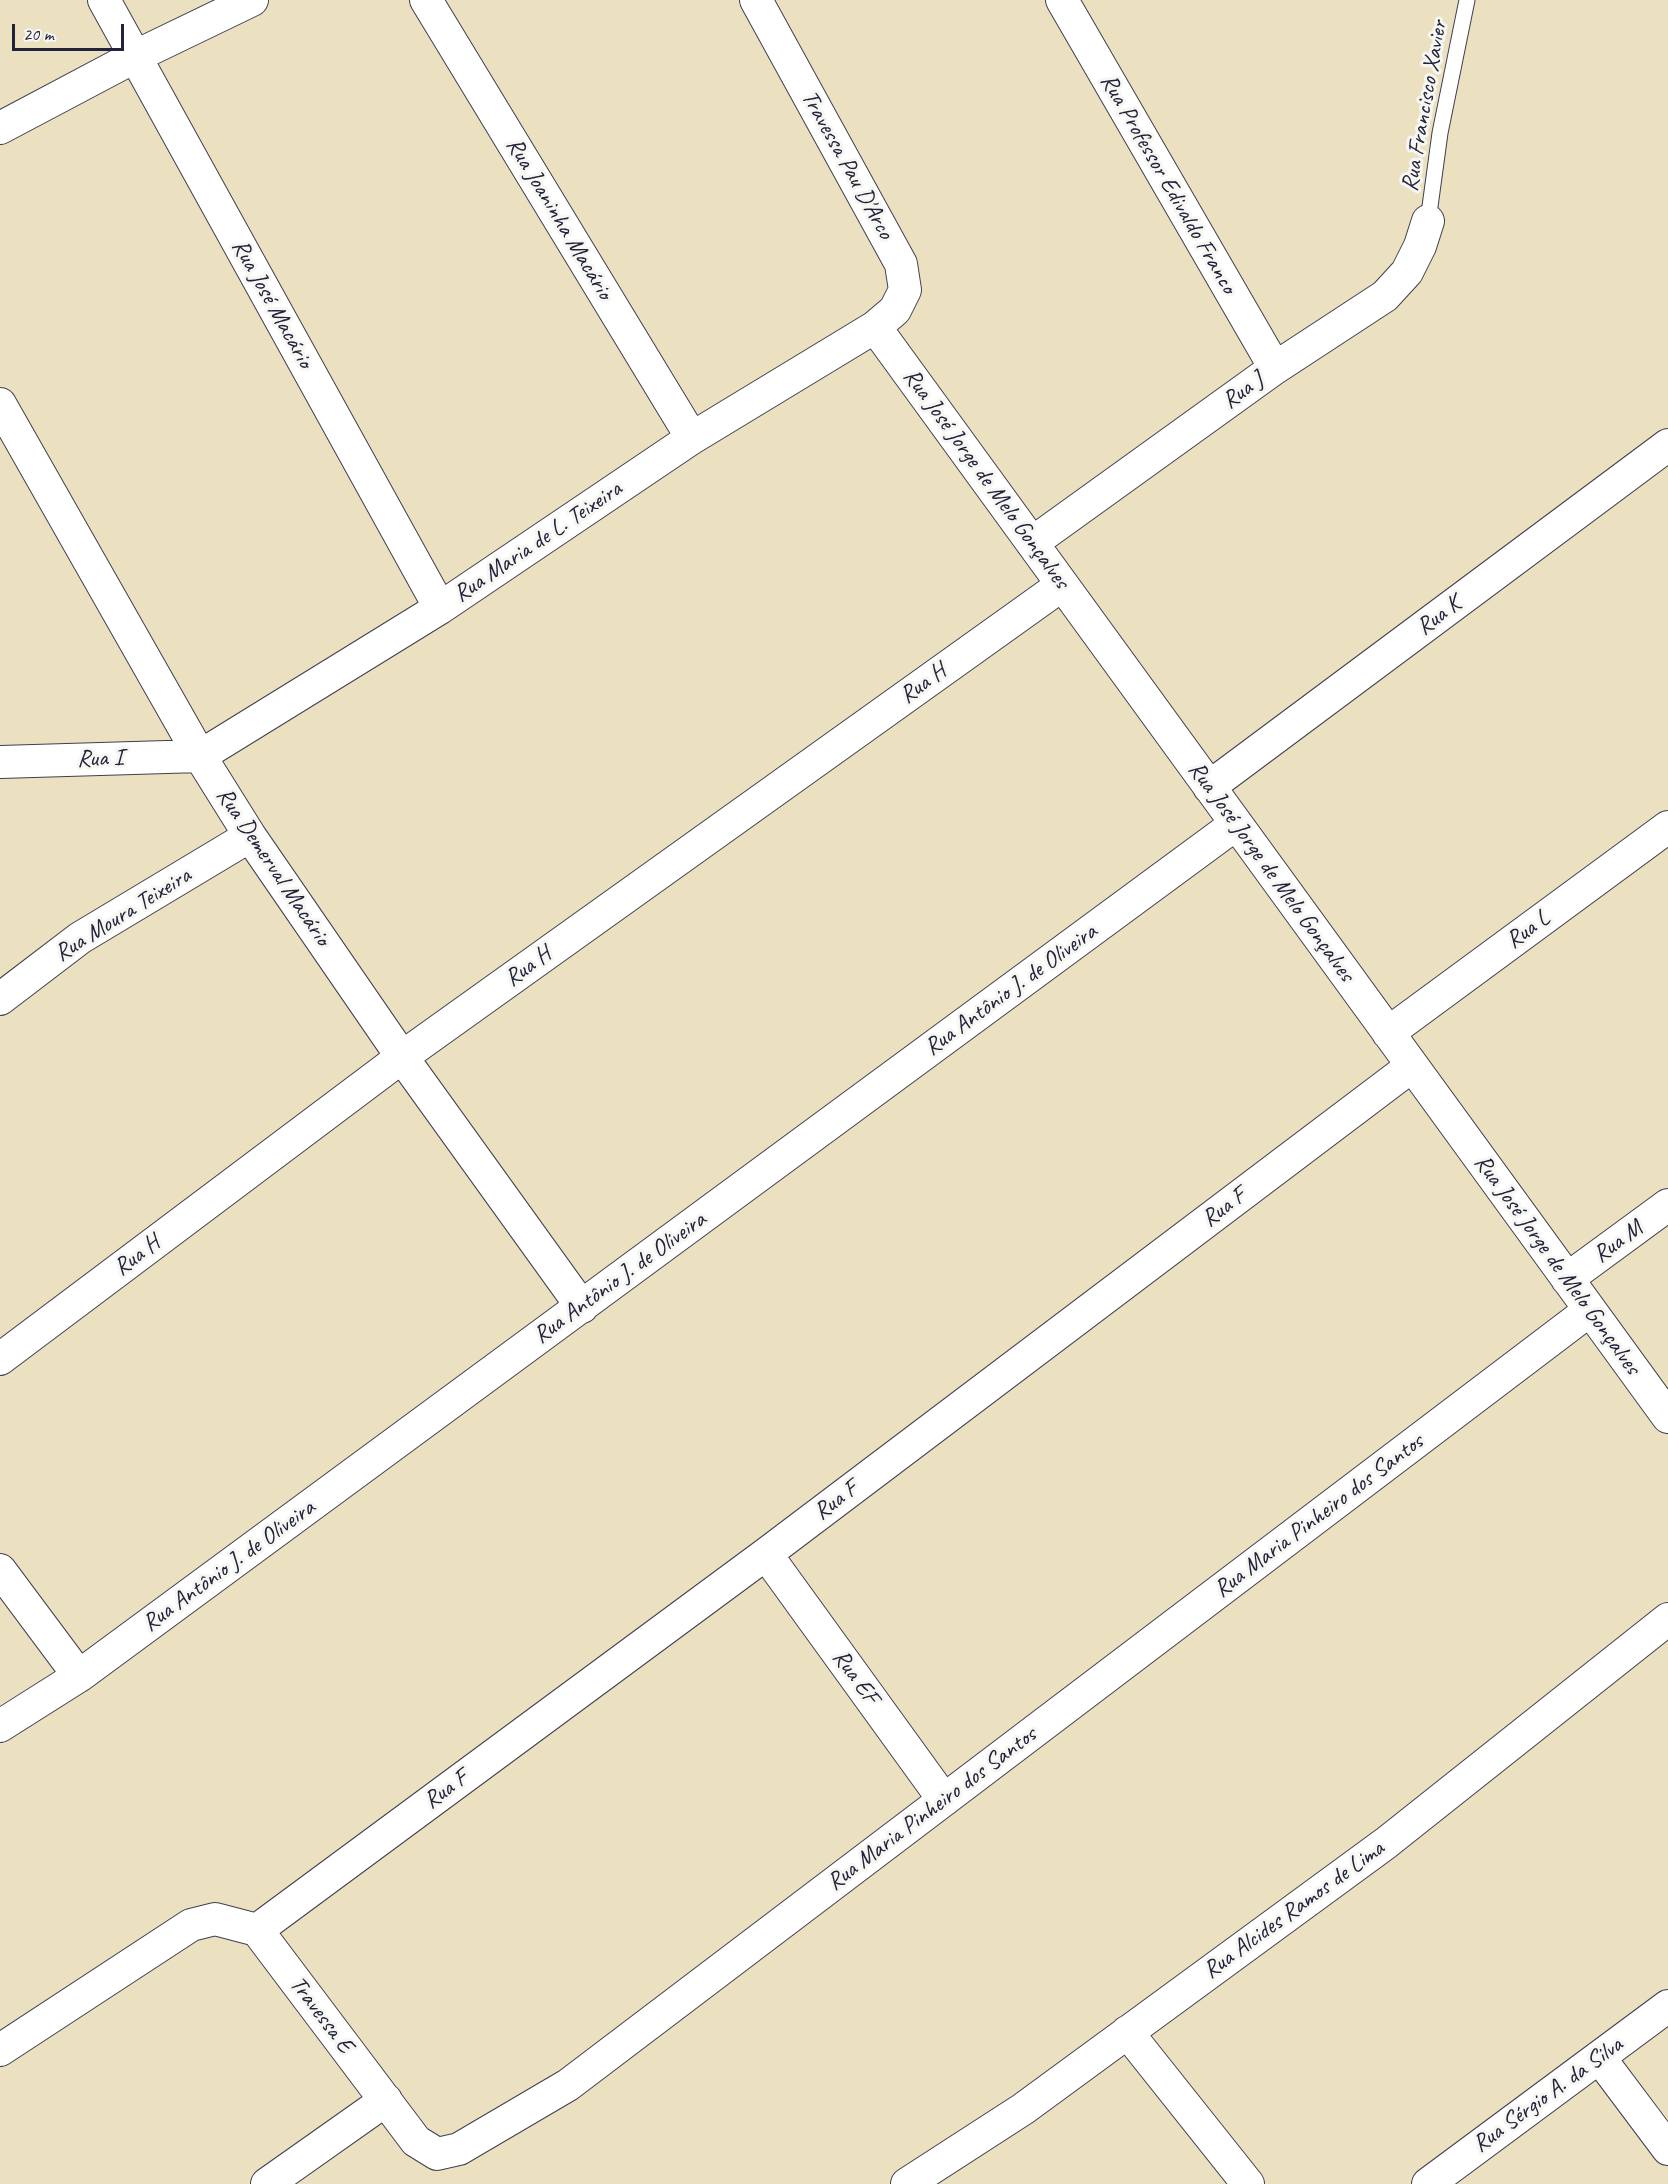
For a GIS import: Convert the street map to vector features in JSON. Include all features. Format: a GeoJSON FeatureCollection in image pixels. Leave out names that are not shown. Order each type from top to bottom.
{"type":"FeatureCollection","features":[{"type":"Feature","properties":{"kind":"street","name":"Rua José Macário"},"geometry":{"type":"LineString","coordinates":[[104,0],[440,608]]}},
{"type":"Feature","properties":{"kind":"street"},"geometry":{"type":"LineString","coordinates":[[0,128],[136,56],[252,0]]}},
{"type":"Feature","properties":{"kind":"street","name":"Rua Joaninha Macário"},"geometry":{"type":"LineString","coordinates":[[426,0],[692,438]]}},
{"type":"Feature","properties":{"kind":"street","name":"Travessa Pau D'Arco"},"geometry":{"type":"LineString","coordinates":[[756,0],[901,264],[905,290],[895,310],[875,327]]}},
{"type":"Feature","properties":{"kind":"street","name":"Rua Professor Edivaldo Franco"},"geometry":{"type":"LineString","coordinates":[[1062,0],[1275,368]]}},
{"type":"Feature","properties":{"kind":"street","name":"Rua J"},"geometry":{"type":"LineString","coordinates":[[1032,543],[1275,368],[1385,296],[1407,272],[1420,246],[1428,221]]}},
{"type":"Feature","properties":{"kind":"street","name":"Rua Maria de L. Teixeira"},"geometry":{"type":"LineString","coordinates":[[200,756],[440,608],[692,438],[875,327]]}},
{"type":"Feature","properties":{"kind":"street","name":"Rua José Jorge de Melo Gonçalves"},"geometry":{"type":"LineString","coordinates":[[875,327],[1668,1417]]}},
{"type":"Feature","properties":{"kind":"street","name":"Rua Demerval Macário"},"geometry":{"type":"LineString","coordinates":[[0,404],[200,756],[250,836],[402,1057],[582,1307]]}},
{"type":"Feature","properties":{"kind":"street","name":"Rua K"},"geometry":{"type":"LineString","coordinates":[[1209,788],[1668,445]]}},
{"type":"Feature","properties":{"kind":"street","name":"Rua H"},"geometry":{"type":"LineString","coordinates":[[0,1359],[402,1057],[1062,585]]}},
{"type":"Feature","properties":{"kind":"street","name":"Rua I"},"geometry":{"type":"LineString","coordinates":[[0,762],[200,756]]}},
{"type":"Feature","properties":{"kind":"street","name":"Rua Antônio J. de Oliveira"},"geometry":{"type":"LineString","coordinates":[[0,1726],[79,1676],[1236,824]]}},
{"type":"Feature","properties":{"kind":"street","name":"Rua L"},"geometry":{"type":"LineString","coordinates":[[1388,1033],[1668,826]]}},
{"type":"Feature","properties":{"kind":"street","name":"Rua Moura Teixeira"},"geometry":{"type":"LineString","coordinates":[[0,999],[80,938],[250,836]]}},
{"type":"Feature","properties":{"kind":"street","name":"Rua F"},"geometry":{"type":"LineString","coordinates":[[257,1930],[766,1554],[1412,1066]]}},
{"type":"Feature","properties":{"kind":"street","name":"Rua M"},"geometry":{"type":"LineString","coordinates":[[1567,1279],[1668,1205]]}},
{"type":"Feature","properties":{"kind":"street","name":"Rua Maria Pinheiro dos Santos"},"geometry":{"type":"LineString","coordinates":[[386,2100],[416,2140],[437,2154],[459,2149],[568,2085],[1590,1310]]}},
{"type":"Feature","properties":{"kind":"street","name":"Rua EF"},"geometry":{"type":"LineString","coordinates":[[766,1554],[944,1800]]}},
{"type":"Feature","properties":{"kind":"street"},"geometry":{"type":"LineString","coordinates":[[0,1570],[79,1676]]}},
{"type":"Feature","properties":{"kind":"street","name":"Rua Alcides Ramos de Lima"},"geometry":{"type":"LineString","coordinates":[[907,2184],[1023,2109],[1386,1843],[1668,1619]]}},
{"type":"Feature","properties":{"kind":"street"},"geometry":{"type":"LineString","coordinates":[[0,2050],[156,1946],[191,1926],[216,1919],[257,1930]]}},
{"type":"Feature","properties":{"kind":"street","name":"Travessa E"},"geometry":{"type":"LineString","coordinates":[[257,1930],[386,2100]]}},
{"type":"Feature","properties":{"kind":"street","name":"Rua Sérgio A. da Silva"},"geometry":{"type":"LineString","coordinates":[[1428,2184],[1668,2006]]}},
{"type":"Feature","properties":{"kind":"street"},"geometry":{"type":"LineString","coordinates":[[1127,2032],[1248,2184]]}},
{"type":"Feature","properties":{"kind":"street"},"geometry":{"type":"LineString","coordinates":[[1599,2057],[1668,2150]]}},
{"type":"Feature","properties":{"kind":"street"},"geometry":{"type":"LineString","coordinates":[[267,2184],[386,2100]]}},
{"type":"Feature","properties":{"kind":"lane","name":"Rua Francisco Xavier"},"geometry":{"type":"LineString","coordinates":[[1428,221],[1440,133],[1467,0]]}}]}
